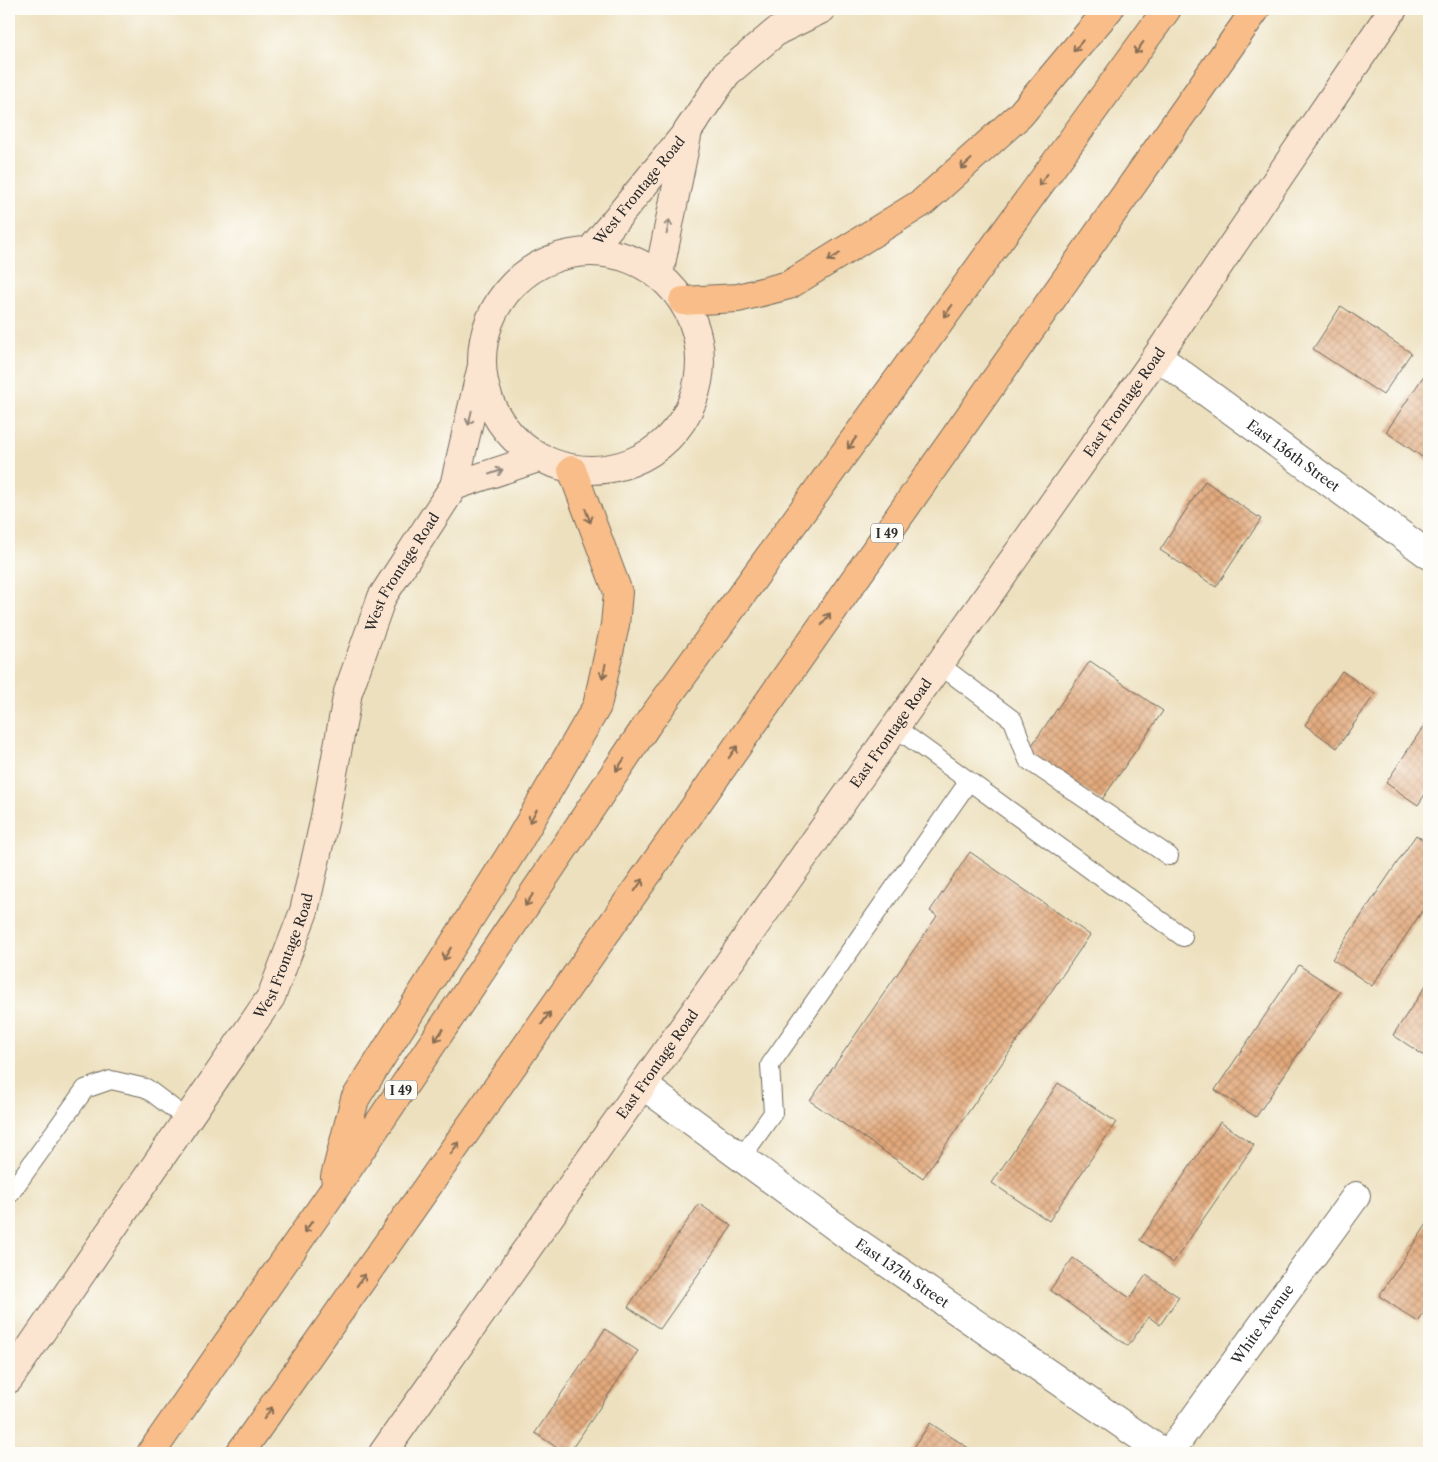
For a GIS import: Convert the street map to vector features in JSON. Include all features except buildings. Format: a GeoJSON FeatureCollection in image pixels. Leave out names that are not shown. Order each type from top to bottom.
{"type":"FeatureCollection","features":[{"type":"Feature","properties":{"kind":"highway"},"geometry":{"type":"LineString","coordinates":[[683,301],[738,298],[789,285],[923,202],[1020,115],[1109,9]]}},
{"type":"Feature","properties":{"kind":"highway","name":"I 49"},"geometry":{"type":"LineString","coordinates":[[151,1453],[330,1197],[647,724],[1167,9]]}},
{"type":"Feature","properties":{"kind":"highway","name":"I 49"},"geometry":{"type":"LineString","coordinates":[[240,1453],[1256,9]]}},
{"type":"Feature","properties":{"kind":"highway"},"geometry":{"type":"LineString","coordinates":[[330,1197],[355,1099],[517,844],[597,706],[615,625],[618,592],[572,470]]}},
{"type":"Feature","properties":{"kind":"street","name":"West Frontage Road"},"geometry":{"type":"LineString","coordinates":[[590,251],[687,132],[727,73],[777,31],[822,9]]}},
{"type":"Feature","properties":{"kind":"street","name":"East Frontage Road"},"geometry":{"type":"LineString","coordinates":[[383,1453],[644,1086],[1157,356],[1393,9]]}},
{"type":"Feature","properties":{"kind":"street","name":"West Frontage Road"},"geometry":{"type":"LineString","coordinates":[[659,274],[687,132]]}},
{"type":"Feature","properties":{"kind":"street"},"geometry":{"type":"LineString","coordinates":[[590,251],[626,257],[659,274],[683,301],[698,335],[701,371],[692,406],[672,437],[643,459],[608,470],[572,470],[538,458],[510,436],[490,405],[481,370],[484,334],[498,301],[522,275],[554,257],[590,251]]}},
{"type":"Feature","properties":{"kind":"street","name":"East 136th Street"},"geometry":{"type":"LineString","coordinates":[[1157,356],[1429,555]]}},
{"type":"Feature","properties":{"kind":"street","name":"West Frontage Road"},"geometry":{"type":"LineString","coordinates":[[9,1379],[271,997],[304,911],[324,822],[348,692],[382,597],[454,486],[481,370]]}},
{"type":"Feature","properties":{"kind":"street"},"geometry":{"type":"LineString","coordinates":[[454,486],[538,458]]}},
{"type":"Feature","properties":{"kind":"street","name":"East 137th Street"},"geometry":{"type":"LineString","coordinates":[[644,1086],[852,1238],[1164,1453]]}},
{"type":"Feature","properties":{"kind":"street","name":"White Avenue"},"geometry":{"type":"LineString","coordinates":[[1169,1453],[1356,1196]]}},
{"type":"Feature","properties":{"kind":"lane"},"geometry":{"type":"LineString","coordinates":[[940,665],[1013,720],[1028,760],[1170,856]]}},
{"type":"Feature","properties":{"kind":"lane"},"geometry":{"type":"LineString","coordinates":[[896,728],[1183,937]]}},
{"type":"Feature","properties":{"kind":"lane"},"geometry":{"type":"LineString","coordinates":[[741,1158],[773,1112],[770,1065],[969,781]]}},
{"type":"Feature","properties":{"kind":"lane"},"geometry":{"type":"LineString","coordinates":[[9,1195],[85,1089],[111,1080],[146,1088],[187,1119]]}}]}
